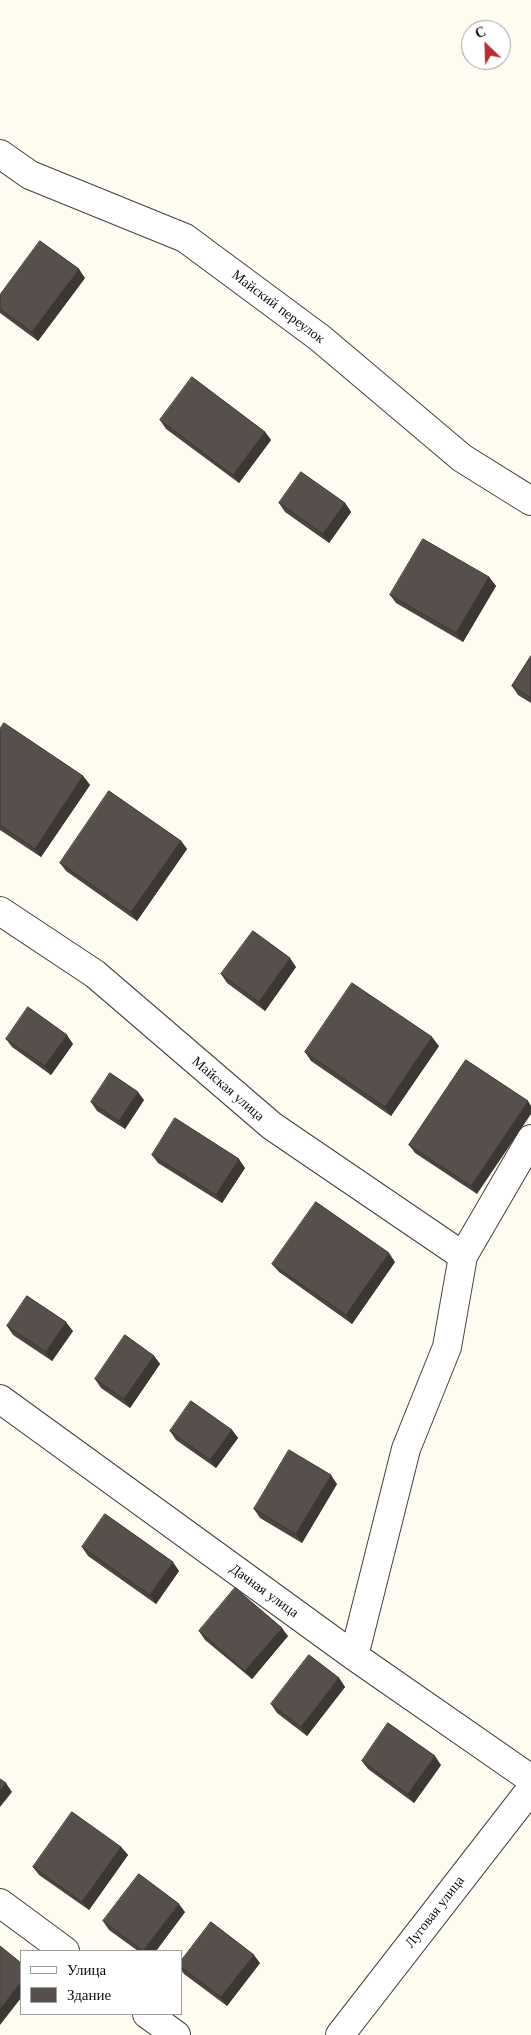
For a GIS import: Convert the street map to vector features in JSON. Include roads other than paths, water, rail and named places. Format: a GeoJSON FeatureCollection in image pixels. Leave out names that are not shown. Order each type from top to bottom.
{"type":"FeatureCollection","features":[{"type":"Feature","properties":{"kind":"street","name":"Майский переулок"},"geometry":{"type":"LineString","coordinates":[[0,154],[30,175],[185,238],[320,338],[462,458],[531,501]]}},
{"type":"Feature","properties":{"kind":"street","name":"Майская улица"},"geometry":{"type":"LineString","coordinates":[[0,911],[95,974],[272,1126],[464,1256]]}},
{"type":"Feature","properties":{"kind":"street"},"geometry":{"type":"LineString","coordinates":[[354,1656],[406,1449],[447,1347],[464,1256],[531,1139]]}},
{"type":"Feature","properties":{"kind":"street","name":"Дачная улица"},"geometry":{"type":"LineString","coordinates":[[0,1399],[354,1656],[531,1779]]}},
{"type":"Feature","properties":{"kind":"street","name":"Луговая улица"},"geometry":{"type":"LineString","coordinates":[[340,2035],[531,1790]]}},
{"type":"Feature","properties":{"kind":"street"},"geometry":{"type":"LineString","coordinates":[[0,1903],[63,1950]]}},
{"type":"Feature","properties":{"kind":"street"},"geometry":{"type":"LineString","coordinates":[[148,2015],[176,2035]]}}]}
